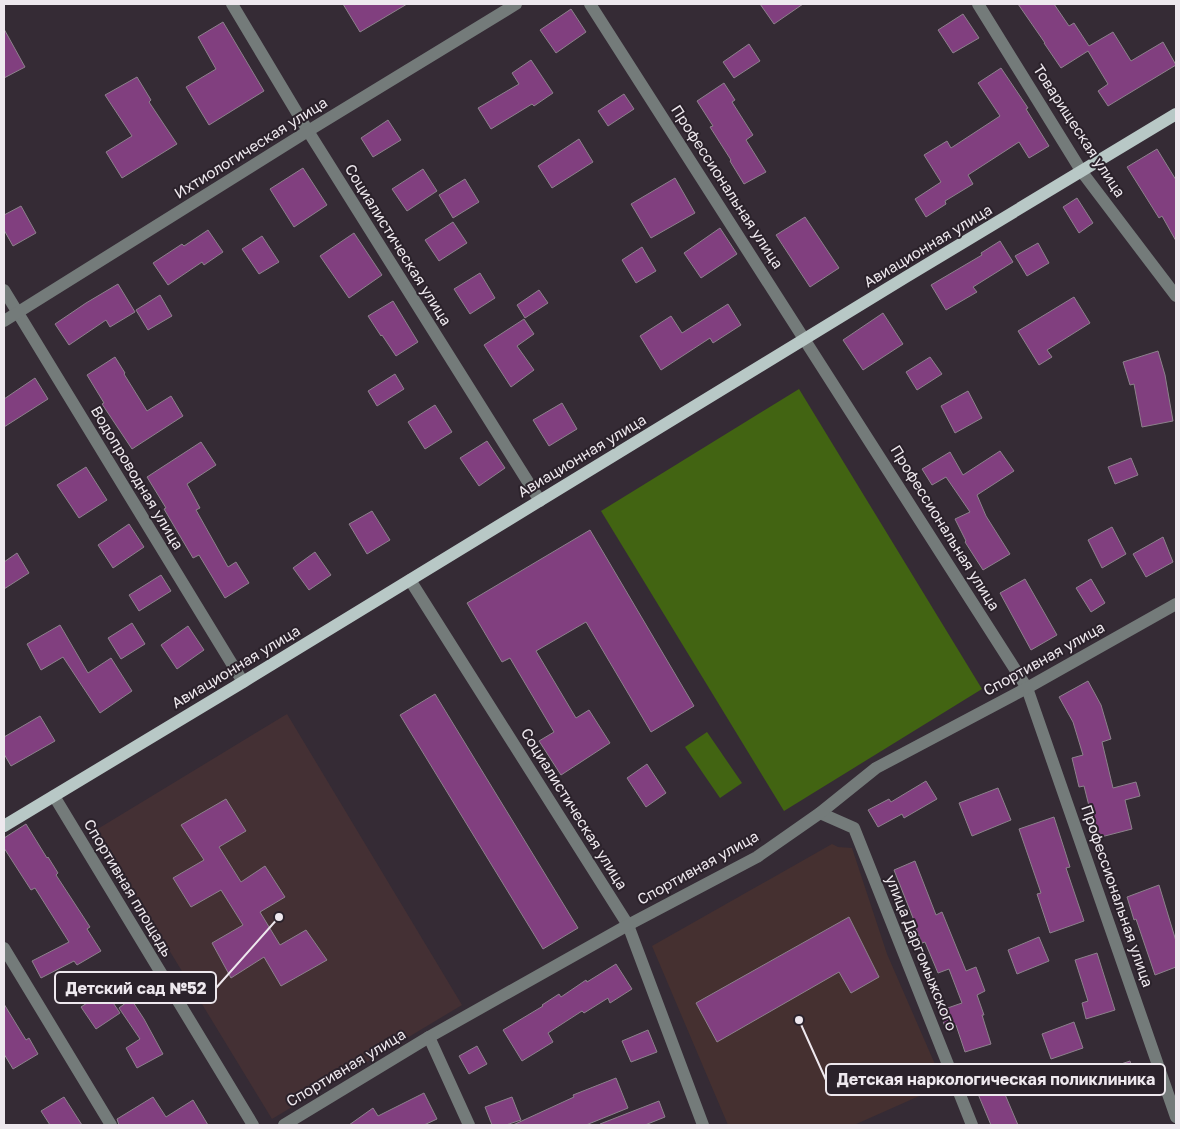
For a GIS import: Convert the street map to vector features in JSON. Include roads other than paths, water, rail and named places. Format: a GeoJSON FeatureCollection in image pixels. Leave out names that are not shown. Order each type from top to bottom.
{"type":"FeatureCollection","features":[{"type":"Feature","properties":{"kind":"main road","name":"Авиационная улица"},"geometry":{"type":"LineString","coordinates":[[4,826],[1176,114]]}},
{"type":"Feature","properties":{"kind":"street","name":"Социалистическая улица"},"geometry":{"type":"LineString","coordinates":[[232,4],[308,131],[540,501]]}},
{"type":"Feature","properties":{"kind":"street","name":"Ихтиологическая улица"},"geometry":{"type":"LineString","coordinates":[[4,321],[308,131],[516,4]]}},
{"type":"Feature","properties":{"kind":"street","name":"Профессиональная улица"},"geometry":{"type":"LineString","coordinates":[[590,4],[1027,688],[1176,1117]]}},
{"type":"Feature","properties":{"kind":"street","name":"Товарищеская улица"},"geometry":{"type":"LineString","coordinates":[[978,4],[1082,172],[1176,296]]}},
{"type":"Feature","properties":{"kind":"street","name":"Водопроводная улица"},"geometry":{"type":"LineString","coordinates":[[4,290],[243,682]]}},
{"type":"Feature","properties":{"kind":"street","name":"Социалистическая улица"},"geometry":{"type":"LineString","coordinates":[[410,580],[628,925],[703,1125]]}},
{"type":"Feature","properties":{"kind":"street","name":"Спортивная улица"},"geometry":{"type":"LineString","coordinates":[[284,1125],[429,1037],[628,925],[757,857],[820,813],[876,768],[1027,688],[1176,604]]}},
{"type":"Feature","properties":{"kind":"street","name":"Спортивная площадь"},"geometry":{"type":"LineString","coordinates":[[54,796],[253,1125]]}},
{"type":"Feature","properties":{"kind":"street","name":"улица Даргомыжского"},"geometry":{"type":"LineString","coordinates":[[820,813],[854,828],[972,1125]]}},
{"type":"Feature","properties":{"kind":"street"},"geometry":{"type":"LineString","coordinates":[[4,948],[112,1125]]}},
{"type":"Feature","properties":{"kind":"street"},"geometry":{"type":"LineString","coordinates":[[429,1037],[469,1125]]}},
{"type":"Feature","properties":{"kind":"place","name":"Детский сад №52"},"geometry":{"type":"Point","coordinates":[279,917]}},
{"type":"Feature","properties":{"kind":"place","name":"Детская наркологическая поликлиника"},"geometry":{"type":"Point","coordinates":[799,1020]}}]}
